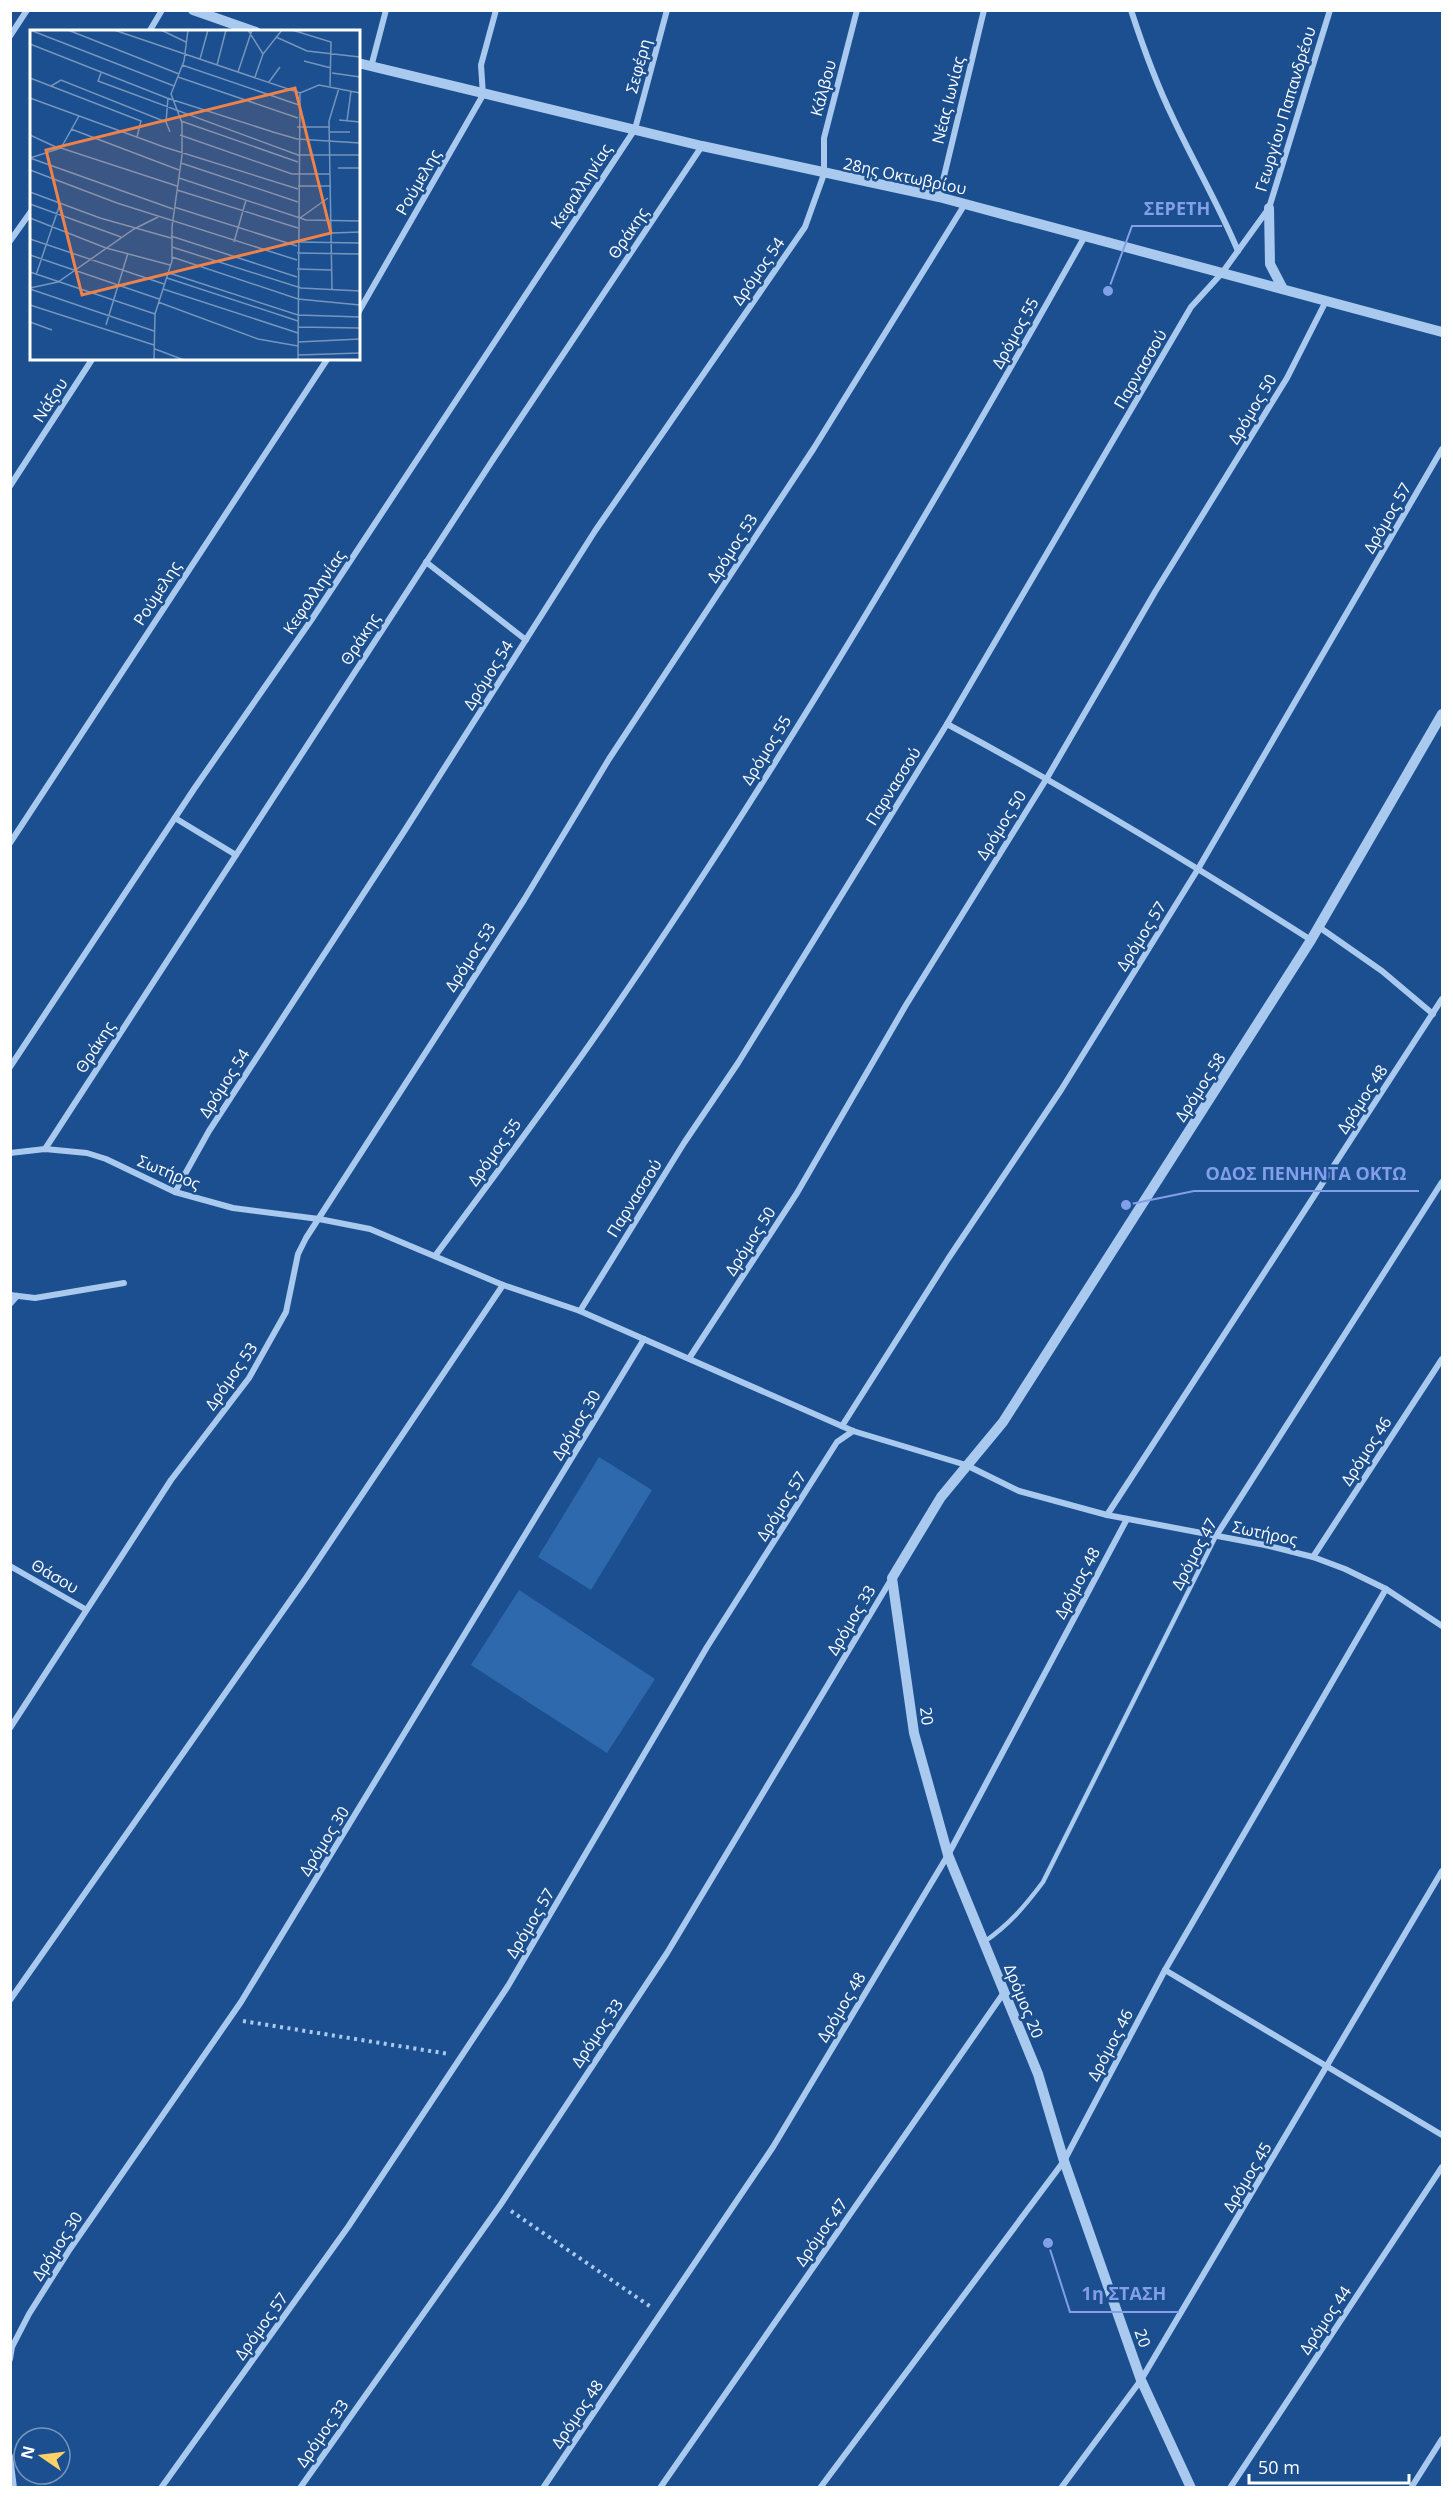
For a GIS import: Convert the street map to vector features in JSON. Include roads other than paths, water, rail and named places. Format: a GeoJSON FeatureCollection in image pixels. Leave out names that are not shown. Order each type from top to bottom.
{"type":"FeatureCollection","features":[{"type":"Feature","properties":{"kind":"street"},"geometry":{"type":"LineString","coordinates":[[10,36],[27,10]]}},
{"type":"Feature","properties":{"kind":"street"},"geometry":{"type":"LineString","coordinates":[[149,30],[162,10]]}},
{"type":"Feature","properties":{"kind":"street"},"geometry":{"type":"LineString","coordinates":[[193,10],[250,30]]}},
{"type":"Feature","properties":{"kind":"street"},"geometry":{"type":"LineString","coordinates":[[371,67],[386,10]]}},
{"type":"Feature","properties":{"kind":"street"},"geometry":{"type":"LineString","coordinates":[[483,95],[481,65],[496,10]]}},
{"type":"Feature","properties":{"kind":"street","name":"Σεφέρη"},"geometry":{"type":"LineString","coordinates":[[635,129],[667,10]]}},
{"type":"Feature","properties":{"kind":"street","name":"Κάλβου"},"geometry":{"type":"LineString","coordinates":[[824,174],[824,138],[857,10]]}},
{"type":"Feature","properties":{"kind":"street","name":"Νέας Ιωνίας"},"geometry":{"type":"LineString","coordinates":[[939,197],[984,10]]}},
{"type":"Feature","properties":{"kind":"street"},"geometry":{"type":"LineString","coordinates":[[1131,10],[1146,55],[1173,118],[1222,213],[1238,251]]}},
{"type":"Feature","properties":{"kind":"street","name":"Γεωργίου Παπανδρέου"},"geometry":{"type":"LineString","coordinates":[[1221,273],[1269,208],[1330,10]]}},
{"type":"Feature","properties":{"kind":"street","name":"28ης Οκτωβρίου"},"geometry":{"type":"LineString","coordinates":[[360,64],[702,146],[939,197],[1443,332]]}},
{"type":"Feature","properties":{"kind":"street","name":"Ρούμελης"},"geometry":{"type":"LineString","coordinates":[[360,310],[483,95]]}},
{"type":"Feature","properties":{"kind":"street","name":"Κεφαλληνίας"},"geometry":{"type":"LineString","coordinates":[[10,1067],[175,818],[312,619],[635,129]]}},
{"type":"Feature","properties":{"kind":"street","name":"Θράκης"},"geometry":{"type":"LineString","coordinates":[[45,1149],[426,562],[702,146]]}},
{"type":"Feature","properties":{"kind":"street","name":"Δρόμος 54"},"geometry":{"type":"LineString","coordinates":[[175,1192],[209,1131],[405,830],[595,531],[805,227],[824,174]]}},
{"type":"Feature","properties":{"kind":"street","name":"Δρόμος 53"},"geometry":{"type":"LineString","coordinates":[[10,1728],[171,1480],[249,1378],[286,1312],[298,1254],[319,1219],[413,1069],[524,900],[609,759],[814,448],[965,204]]}},
{"type":"Feature","properties":{"kind":"street"},"geometry":{"type":"LineString","coordinates":[[1269,208],[1270,264],[1282,289]]}},
{"type":"Feature","properties":{"kind":"street"},"geometry":{"type":"LineString","coordinates":[[10,242],[30,213]]}},
{"type":"Feature","properties":{"kind":"street","name":"Δρόμος 55"},"geometry":{"type":"LineString","coordinates":[[435,1256],[610,1015],[787,744],[983,418],[1085,236]]}},
{"type":"Feature","properties":{"kind":"street","name":"Παρνασσού"},"geometry":{"type":"LineString","coordinates":[[580,1311],[684,1143],[744,1053],[947,724],[1191,307],[1221,273]]}},
{"type":"Feature","properties":{"kind":"street","name":"Δρόμος 50"},"geometry":{"type":"LineString","coordinates":[[690,1358],[797,1193],[906,1005],[1047,778],[1155,592],[1287,378],[1326,301]]}},
{"type":"Feature","properties":{"kind":"street","name":"Νάξου"},"geometry":{"type":"LineString","coordinates":[[10,486],[92,360]]}},
{"type":"Feature","properties":{"kind":"street","name":"Ρούμελης"},"geometry":{"type":"LineString","coordinates":[[10,843],[327,360]]}},
{"type":"Feature","properties":{"kind":"street","name":"Δρόμος 57"},"geometry":{"type":"LineString","coordinates":[[843,1426],[948,1259],[1061,1090],[1198,869],[1443,449]]}},
{"type":"Feature","properties":{"kind":"street"},"geometry":{"type":"LineString","coordinates":[[426,562],[526,640]]}},
{"type":"Feature","properties":{"kind":"street","name":"Δρόμος 58"},"geometry":{"type":"LineString","coordinates":[[892,1578],[941,1497],[1003,1422],[1311,940],[1443,714]]}},
{"type":"Feature","properties":{"kind":"street"},"geometry":{"type":"LineString","coordinates":[[947,724],[1047,778],[1311,940]]}},
{"type":"Feature","properties":{"kind":"street"},"geometry":{"type":"LineString","coordinates":[[175,818],[236,855]]}},
{"type":"Feature","properties":{"kind":"street"},"geometry":{"type":"LineString","coordinates":[[1319,927],[1382,971],[1433,1014]]}},
{"type":"Feature","properties":{"kind":"street","name":"Δρόμος 48"},"geometry":{"type":"LineString","coordinates":[[1107,1515],[1443,999]]}},
{"type":"Feature","properties":{"kind":"street","name":"Σωτήρος"},"geometry":{"type":"LineString","coordinates":[[10,1153],[45,1149],[87,1153],[106,1159],[175,1192],[232,1208],[319,1219],[370,1229],[502,1285],[580,1311],[853,1431],[966,1466],[1018,1491],[1107,1515],[1265,1545],[1313,1557],[1345,1569],[1386,1589],[1443,1626]]}},
{"type":"Feature","properties":{"kind":"street","name":"Δρόμος 47"},"geometry":{"type":"LineString","coordinates":[[1216,1536],[1443,1182]]}},
{"type":"Feature","properties":{"kind":"street"},"geometry":{"type":"LineString","coordinates":[[10,1304],[14,1296],[35,1298],[124,1283]]}},
{"type":"Feature","properties":{"kind":"street"},"geometry":{"type":"LineString","coordinates":[[10,2000],[306,1578],[502,1285]]}},
{"type":"Feature","properties":{"kind":"street","name":"Δρόμος 30"},"geometry":{"type":"LineString","coordinates":[[10,2359],[11,2347],[29,2314],[70,2249],[228,2019],[356,1814],[644,1339]]}},
{"type":"Feature","properties":{"kind":"street","name":"Δρόμος 46"},"geometry":{"type":"LineString","coordinates":[[1313,1557],[1443,1359]]}},
{"type":"Feature","properties":{"kind":"street","name":"Δρόμος 57"},"geometry":{"type":"LineString","coordinates":[[162,2487],[348,2228],[462,2056],[514,1976],[719,1628],[837,1442],[853,1431]]}},
{"type":"Feature","properties":{"kind":"street","name":"Δρόμος 48"},"geometry":{"type":"LineString","coordinates":[[543,2487],[662,2315],[773,2147],[948,1855],[1127,1519]]}},
{"type":"Feature","properties":{"kind":"street","name":"Θάσου"},"geometry":{"type":"LineString","coordinates":[[10,1566],[86,1609]]}},
{"type":"Feature","properties":{"kind":"street","name":"20"},"geometry":{"type":"LineString","coordinates":[[892,1578],[914,1733],[948,1855]]}},
{"type":"Feature","properties":{"kind":"street","name":"Δρόμος 33"},"geometry":{"type":"LineString","coordinates":[[300,2487],[501,2204],[667,1953],[892,1578]]}},
{"type":"Feature","properties":{"kind":"street","name":"Δρόμος 46"},"geometry":{"type":"LineString","coordinates":[[820,2487],[1064,2161],[1164,1970],[1386,1589]]}},
{"type":"Feature","properties":{"kind":"street","name":"Δρόμος 20"},"geometry":{"type":"LineString","coordinates":[[948,1855],[1038,2074],[1064,2161]]}},
{"type":"Feature","properties":{"kind":"street","name":"Δρόμος 45"},"geometry":{"type":"LineString","coordinates":[[1061,2487],[1142,2380],[1443,1871]]}},
{"type":"Feature","properties":{"kind":"street"},"geometry":{"type":"LineString","coordinates":[[1164,1970],[1443,2135]]}},
{"type":"Feature","properties":{"kind":"street","name":"Δρόμος 47"},"geometry":{"type":"LineString","coordinates":[[660,2487],[1005,1991]]}},
{"type":"Feature","properties":{"kind":"street","name":"20"},"geometry":{"type":"LineString","coordinates":[[1064,2161],[1142,2380],[1191,2487]]}},
{"type":"Feature","properties":{"kind":"street","name":"Δρόμος 44"},"geometry":{"type":"LineString","coordinates":[[1230,2487],[1443,2167]]}},
{"type":"Feature","properties":{"kind":"street"},"geometry":{"type":"LineString","coordinates":[[1411,2487],[1443,2439]]}},
{"type":"Feature","properties":{"kind":"street"},"geometry":{"type":"LineString","coordinates":[[10,2456],[14,2487]]}},
{"type":"Feature","properties":{"kind":"lane","name":"Δρόμος 47"},"geometry":{"type":"LineString","coordinates":[[984,1942],[1005,1928],[1017,1916],[1043,1882],[1216,1536]]}},
{"type":"Feature","properties":{"kind":"place","name":"ΣΕΡΕΤΗ"},"geometry":{"type":"Point","coordinates":[1108,291]}},
{"type":"Feature","properties":{"kind":"place","name":"ΟΔΟΣ ΠΕΝΗΝΤΑ ΟΚΤΩ"},"geometry":{"type":"Point","coordinates":[1126,1205]}},
{"type":"Feature","properties":{"kind":"place","name":"1η ΣΤΑΣΗ"},"geometry":{"type":"Point","coordinates":[1048,2243]}}]}
